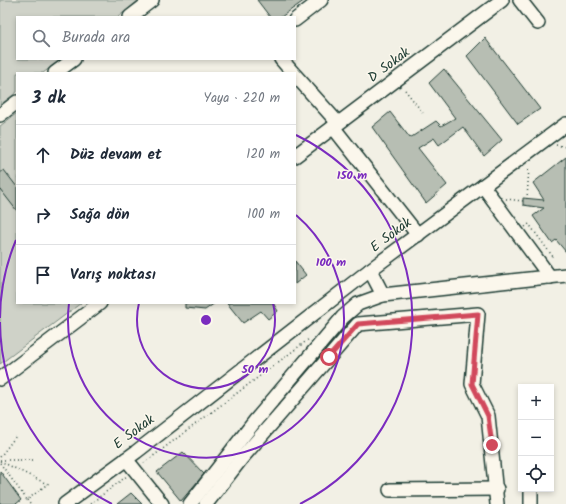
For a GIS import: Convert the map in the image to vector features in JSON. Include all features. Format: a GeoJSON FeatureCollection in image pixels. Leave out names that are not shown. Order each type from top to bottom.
{"type":"FeatureCollection","features":[{"type":"Feature","properties":{"kind":"street"},"geometry":{"type":"LineString","coordinates":[[296,19],[321,0]]}},
{"type":"Feature","properties":{"kind":"street","name":"D Sokak"},"geometry":{"type":"LineString","coordinates":[[296,155],[502,0]]}},
{"type":"Feature","properties":{"kind":"street"},"geometry":{"type":"LineString","coordinates":[[520,0],[538,22]]}},
{"type":"Feature","properties":{"kind":"street"},"geometry":{"type":"LineString","coordinates":[[131,16],[151,1]]}},
{"type":"Feature","properties":{"kind":"street"},"geometry":{"type":"LineString","coordinates":[[57,72],[73,60]]}},
{"type":"Feature","properties":{"kind":"street"},"geometry":{"type":"LineString","coordinates":[[282,60],[292,72]]}},
{"type":"Feature","properties":{"kind":"street"},"geometry":{"type":"LineString","coordinates":[[296,76],[335,125],[418,235]]}},
{"type":"Feature","properties":{"kind":"street"},"geometry":{"type":"LineString","coordinates":[[0,115],[16,103]]}},
{"type":"Feature","properties":{"kind":"street","name":"E Sokak"},"geometry":{"type":"LineString","coordinates":[[65,504],[81,500],[126,459],[370,270],[566,124]]}},
{"type":"Feature","properties":{"kind":"street"},"geometry":{"type":"LineString","coordinates":[[483,186],[550,277]]}},
{"type":"Feature","properties":{"kind":"street"},"geometry":{"type":"LineString","coordinates":[[370,270],[383,295]]}},
{"type":"Feature","properties":{"kind":"street"},"geometry":{"type":"LineString","coordinates":[[190,504],[254,421],[343,317],[358,304],[383,295],[566,275]]}},
{"type":"Feature","properties":{"kind":"street"},"geometry":{"type":"LineString","coordinates":[[0,379],[99,304]]}},
{"type":"Feature","properties":{"kind":"street"},"geometry":{"type":"LineString","coordinates":[[206,504],[241,458],[358,324],[478,314],[472,384],[488,416],[497,489],[497,504]]}},
{"type":"Feature","properties":{"kind":"street"},"geometry":{"type":"LineString","coordinates":[[126,459],[162,504]]}},
{"type":"Feature","properties":{"kind":"street"},"geometry":{"type":"LineString","coordinates":[[390,490],[497,489]]}},
{"type":"Feature","properties":{"kind":"street"},"geometry":{"type":"LineString","coordinates":[[531,492],[531,504]]}},
{"type":"Feature","properties":{"kind":"path"},"geometry":{"type":"LineString","coordinates":[[404,90],[423,113]]}},
{"type":"Feature","properties":{"kind":"path"},"geometry":{"type":"LineString","coordinates":[[527,199],[530,151]]}},
{"type":"Feature","properties":{"kind":"path"},"geometry":{"type":"LineString","coordinates":[[492,198],[523,200]]}},
{"type":"Feature","properties":{"kind":"path"},"geometry":{"type":"LineString","coordinates":[[518,233],[529,224],[553,257]]}},
{"type":"Feature","properties":{"kind":"path"},"geometry":{"type":"LineString","coordinates":[[90,504],[314,335]]}},
{"type":"Feature","properties":{"kind":"path"},"geometry":{"type":"LineString","coordinates":[[0,460],[16,436]]}},
{"type":"Feature","properties":{"kind":"path"},"geometry":{"type":"LineString","coordinates":[[0,460],[34,460]]}},
{"type":"Feature","properties":{"kind":"path"},"geometry":{"type":"LineString","coordinates":[[0,460],[47,484]]}},
{"type":"Feature","properties":{"kind":"path"},"geometry":{"type":"LineString","coordinates":[[0,460],[30,504]]}},
{"type":"Feature","properties":{"kind":"path"},"geometry":{"type":"LineString","coordinates":[[27,500],[50,482]]}},
{"type":"Feature","properties":{"kind":"shaded area"},"geometry":{"type":"Polygon","coordinates":[[[0,0],[139,0],[119,16],[16,16],[16,60],[61,60],[44,72],[16,72],[16,93],[0,105],[0,0]]]}},
{"type":"Feature","properties":{"kind":"shaded area"},"geometry":{"type":"Polygon","coordinates":[[[16,114],[16,304],[80,304],[0,364],[0,126],[16,114]]]}},
{"type":"Feature","properties":{"kind":"building"},"geometry":{"type":"Polygon","coordinates":[[[257,0],[305,0],[282,16],[269,16],[257,0]]]}},
{"type":"Feature","properties":{"kind":"building"},"geometry":{"type":"Polygon","coordinates":[[[485,38],[540,109],[518,124],[467,56],[485,38]]]}},
{"type":"Feature","properties":{"kind":"building"},"geometry":{"type":"Polygon","coordinates":[[[444,69],[502,140],[484,156],[463,127],[439,145],[434,138],[418,148],[447,185],[426,203],[372,127],[390,112],[410,138],[436,121],[441,126],[455,118],[429,83],[444,69]]]}},
{"type":"Feature","properties":{"kind":"building"},"geometry":{"type":"Polygon","coordinates":[[[566,157],[566,252],[556,240],[552,243],[533,216],[544,208],[523,205],[523,198],[544,200],[533,183],[566,157]]]}},
{"type":"Feature","properties":{"kind":"building"},"geometry":{"type":"Polygon","coordinates":[[[4,170],[16,186],[16,210],[0,189],[0,173],[4,170]]]}},
{"type":"Feature","properties":{"kind":"building"},"geometry":{"type":"Polygon","coordinates":[[[296,262],[306,275],[296,283],[296,262]]]}},
{"type":"Feature","properties":{"kind":"building"},"geometry":{"type":"Polygon","coordinates":[[[185,304],[214,304],[205,310],[185,308],[185,304]]]}},
{"type":"Feature","properties":{"kind":"building"},"geometry":{"type":"Polygon","coordinates":[[[228,304],[274,304],[278,311],[268,319],[261,311],[243,323],[228,304]]]}},
{"type":"Feature","properties":{"kind":"building"},"geometry":{"type":"Polygon","coordinates":[[[183,452],[204,474],[181,501],[157,472],[183,452]]]}},
{"type":"Feature","properties":{"kind":"building"},"geometry":{"type":"Polygon","coordinates":[[[0,471],[21,500],[16,504],[0,504],[0,471]]]}},
{"type":"Feature","properties":{"kind":"building"},"geometry":{"type":"Polygon","coordinates":[[[131,493],[142,504],[117,504],[131,493]]]}},
{"type":"Feature","properties":{"kind":"route"},"geometry":{"type":"LineString","coordinates":[[329,357],[358,324],[478,314],[472,384],[488,416],[492,445]]}}]}
